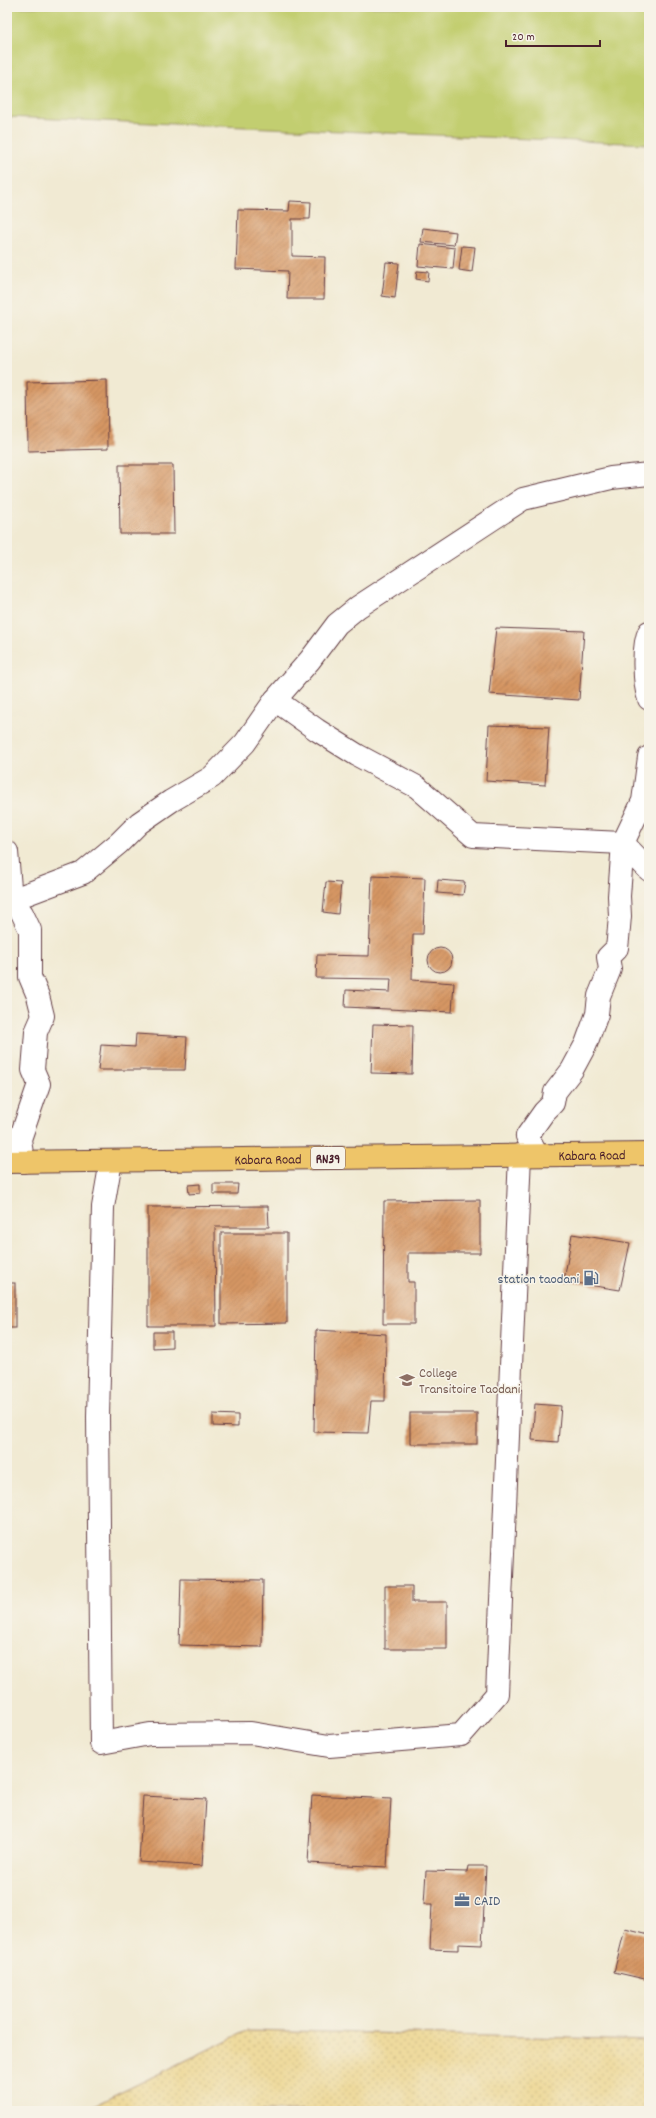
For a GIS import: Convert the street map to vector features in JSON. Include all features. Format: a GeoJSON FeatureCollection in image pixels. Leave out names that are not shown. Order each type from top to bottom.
{"type":"FeatureCollection","features":[{"type":"Feature","properties":{"kind":"main road","name":"Kabara Road"},"geometry":{"type":"LineString","coordinates":[[15,1162],[649,1154]]}},
{"type":"Feature","properties":{"kind":"street"},"geometry":{"type":"LineString","coordinates":[[11,900],[83,873],[140,823],[171,801],[212,777],[245,743],[275,700],[310,660],[337,624],[347,615],[523,499],[611,478],[649,474]]}},
{"type":"Feature","properties":{"kind":"street"},"geometry":{"type":"LineString","coordinates":[[649,632],[645,646],[645,675],[649,699]]}},
{"type":"Feature","properties":{"kind":"street"},"geometry":{"type":"LineString","coordinates":[[275,700],[351,751],[417,787],[473,836],[623,843],[649,870]]}},
{"type":"Feature","properties":{"kind":"street"},"geometry":{"type":"LineString","coordinates":[[111,1160],[103,1207],[98,1417],[101,1743],[150,1734],[251,1733],[329,1746],[460,1735],[497,1694],[528,1155],[527,1136],[544,1112],[553,1103],[556,1092],[579,1058],[597,1014],[599,996],[610,969],[608,957],[616,948],[620,916],[619,896],[623,843],[643,801],[649,757]]}},
{"type":"Feature","properties":{"kind":"street"},"geometry":{"type":"LineString","coordinates":[[7,852],[11,900],[22,913],[30,930],[30,977],[38,996],[43,1016],[36,1032],[33,1070],[39,1084],[20,1139],[15,1162]]}},
{"type":"Feature","properties":{"kind":"green space"},"geometry":{"type":"Polygon","coordinates":[[[7,7],[649,7],[649,144],[7,117],[7,7]]]}},
{"type":"Feature","properties":{"kind":"sand"},"geometry":{"type":"Polygon","coordinates":[[[248,2030],[649,2040],[649,2111],[83,2111],[248,2030]]]}},
{"type":"Feature","properties":{"kind":"building"},"geometry":{"type":"Polygon","coordinates":[[[290,201],[311,202],[310,219],[292,219],[292,256],[325,257],[324,299],[287,299],[288,271],[236,269],[238,210],[289,211],[290,201]]]}},
{"type":"Feature","properties":{"kind":"building"},"geometry":{"type":"Polygon","coordinates":[[[423,228],[456,232],[454,245],[421,242],[423,228]]]}},
{"type":"Feature","properties":{"kind":"building"},"geometry":{"type":"Polygon","coordinates":[[[420,244],[455,248],[453,269],[418,266],[420,244]]]}},
{"type":"Feature","properties":{"kind":"building"},"geometry":{"type":"Polygon","coordinates":[[[462,246],[475,247],[472,272],[459,270],[462,246]]]}},
{"type":"Feature","properties":{"kind":"building"},"geometry":{"type":"Polygon","coordinates":[[[386,262],[399,263],[395,298],[382,296],[386,262]]]}},
{"type":"Feature","properties":{"kind":"building"},"geometry":{"type":"Polygon","coordinates":[[[417,271],[429,272],[428,281],[416,279],[417,271]]]}},
{"type":"Feature","properties":{"kind":"building"},"geometry":{"type":"Polygon","coordinates":[[[107,380],[108,449],[28,451],[27,382],[107,380]]]}},
{"type":"Feature","properties":{"kind":"building"},"geometry":{"type":"Polygon","coordinates":[[[119,465],[173,465],[174,534],[120,534],[119,465]]]}},
{"type":"Feature","properties":{"kind":"building"},"geometry":{"type":"Polygon","coordinates":[[[496,628],[584,631],[579,700],[489,694],[496,628]]]}},
{"type":"Feature","properties":{"kind":"building"},"geometry":{"type":"Polygon","coordinates":[[[489,725],[549,727],[545,785],[486,781],[489,725]]]}},
{"type":"Feature","properties":{"kind":"building"},"geometry":{"type":"Polygon","coordinates":[[[372,876],[425,878],[423,934],[413,934],[412,980],[454,983],[452,1012],[345,1007],[346,990],[390,992],[391,979],[316,978],[317,955],[369,956],[372,876]]]}},
{"type":"Feature","properties":{"kind":"building"},"geometry":{"type":"Polygon","coordinates":[[[438,880],[465,882],[463,895],[437,893],[438,880]]]}},
{"type":"Feature","properties":{"kind":"building"},"geometry":{"type":"Polygon","coordinates":[[[326,882],[341,883],[338,914],[323,912],[326,882]]]}},
{"type":"Feature","properties":{"kind":"building"},"geometry":{"type":"Polygon","coordinates":[[[440,948],[445,949],[451,955],[451,965],[445,971],[440,972],[435,971],[429,965],[428,960],[429,955],[435,949],[440,948]]]}},
{"type":"Feature","properties":{"kind":"building"},"geometry":{"type":"Polygon","coordinates":[[[373,1024],[413,1025],[412,1074],[371,1073],[373,1024]]]}},
{"type":"Feature","properties":{"kind":"building"},"geometry":{"type":"Polygon","coordinates":[[[136,1034],[187,1037],[185,1070],[98,1070],[101,1045],[135,1047],[136,1034]]]}},
{"type":"Feature","properties":{"kind":"building"},"geometry":{"type":"Polygon","coordinates":[[[200,1184],[200,1193],[189,1194],[188,1185],[200,1184]]]}},
{"type":"Feature","properties":{"kind":"building"},"geometry":{"type":"Polygon","coordinates":[[[213,1184],[238,1184],[237,1194],[213,1194],[213,1184]]]}},
{"type":"Feature","properties":{"kind":"building"},"geometry":{"type":"Polygon","coordinates":[[[480,1200],[480,1253],[408,1253],[408,1282],[414,1282],[414,1324],[383,1324],[384,1201],[480,1200]]]}},
{"type":"Feature","properties":{"kind":"building"},"geometry":{"type":"Polygon","coordinates":[[[268,1206],[269,1227],[215,1227],[216,1326],[148,1326],[148,1207],[268,1206]]]}},
{"type":"Feature","properties":{"kind":"building"},"geometry":{"type":"Polygon","coordinates":[[[221,1233],[287,1233],[287,1323],[221,1324],[221,1233]]]}},
{"type":"Feature","properties":{"kind":"building"},"geometry":{"type":"Polygon","coordinates":[[[572,1234],[630,1243],[620,1290],[564,1281],[572,1234]]]}},
{"type":"Feature","properties":{"kind":"building"},"geometry":{"type":"Polygon","coordinates":[[[7,1283],[15,1283],[15,1328],[7,1328],[7,1283]]]}},
{"type":"Feature","properties":{"kind":"building"},"geometry":{"type":"Polygon","coordinates":[[[316,1330],[386,1334],[385,1401],[371,1401],[368,1433],[314,1432],[316,1330]]]}},
{"type":"Feature","properties":{"kind":"building"},"geometry":{"type":"Polygon","coordinates":[[[153,1332],[172,1332],[172,1347],[153,1348],[153,1332]]]}},
{"type":"Feature","properties":{"kind":"building"},"geometry":{"type":"Polygon","coordinates":[[[535,1404],[561,1406],[558,1442],[532,1440],[535,1404]]]}},
{"type":"Feature","properties":{"kind":"building"},"geometry":{"type":"Polygon","coordinates":[[[410,1413],[477,1413],[477,1444],[410,1444],[410,1413]]]}},
{"type":"Feature","properties":{"kind":"building"},"geometry":{"type":"Polygon","coordinates":[[[213,1414],[238,1415],[238,1427],[213,1426],[213,1414]]]}},
{"type":"Feature","properties":{"kind":"building"},"geometry":{"type":"Polygon","coordinates":[[[181,1579],[263,1580],[262,1647],[179,1645],[181,1579]]]}},
{"type":"Feature","properties":{"kind":"building"},"geometry":{"type":"Polygon","coordinates":[[[385,1586],[412,1586],[412,1602],[447,1602],[447,1649],[385,1649],[385,1586]]]}},
{"type":"Feature","properties":{"kind":"building"},"geometry":{"type":"Polygon","coordinates":[[[312,1795],[391,1799],[387,1867],[308,1863],[312,1795]]]}},
{"type":"Feature","properties":{"kind":"building"},"geometry":{"type":"Polygon","coordinates":[[[143,1796],[206,1799],[202,1866],[139,1862],[143,1796]]]}},
{"type":"Feature","properties":{"kind":"building"},"geometry":{"type":"Polygon","coordinates":[[[468,1866],[486,1866],[482,1945],[458,1944],[458,1950],[430,1949],[432,1904],[424,1904],[426,1871],[467,1872],[468,1866]]]}},
{"type":"Feature","properties":{"kind":"building"},"geometry":{"type":"Polygon","coordinates":[[[625,1929],[649,1935],[649,1980],[614,1972],[625,1929]]]}},
{"type":"Feature","properties":{"kind":"place","name":"station taodani"},"geometry":{"type":"Point","coordinates":[591,1278]}},
{"type":"Feature","properties":{"kind":"place","name":"College Transitoire Taodani"},"geometry":{"type":"Point","coordinates":[407,1380]}},
{"type":"Feature","properties":{"kind":"place","name":"CAID"},"geometry":{"type":"Point","coordinates":[462,1900]}}]}
